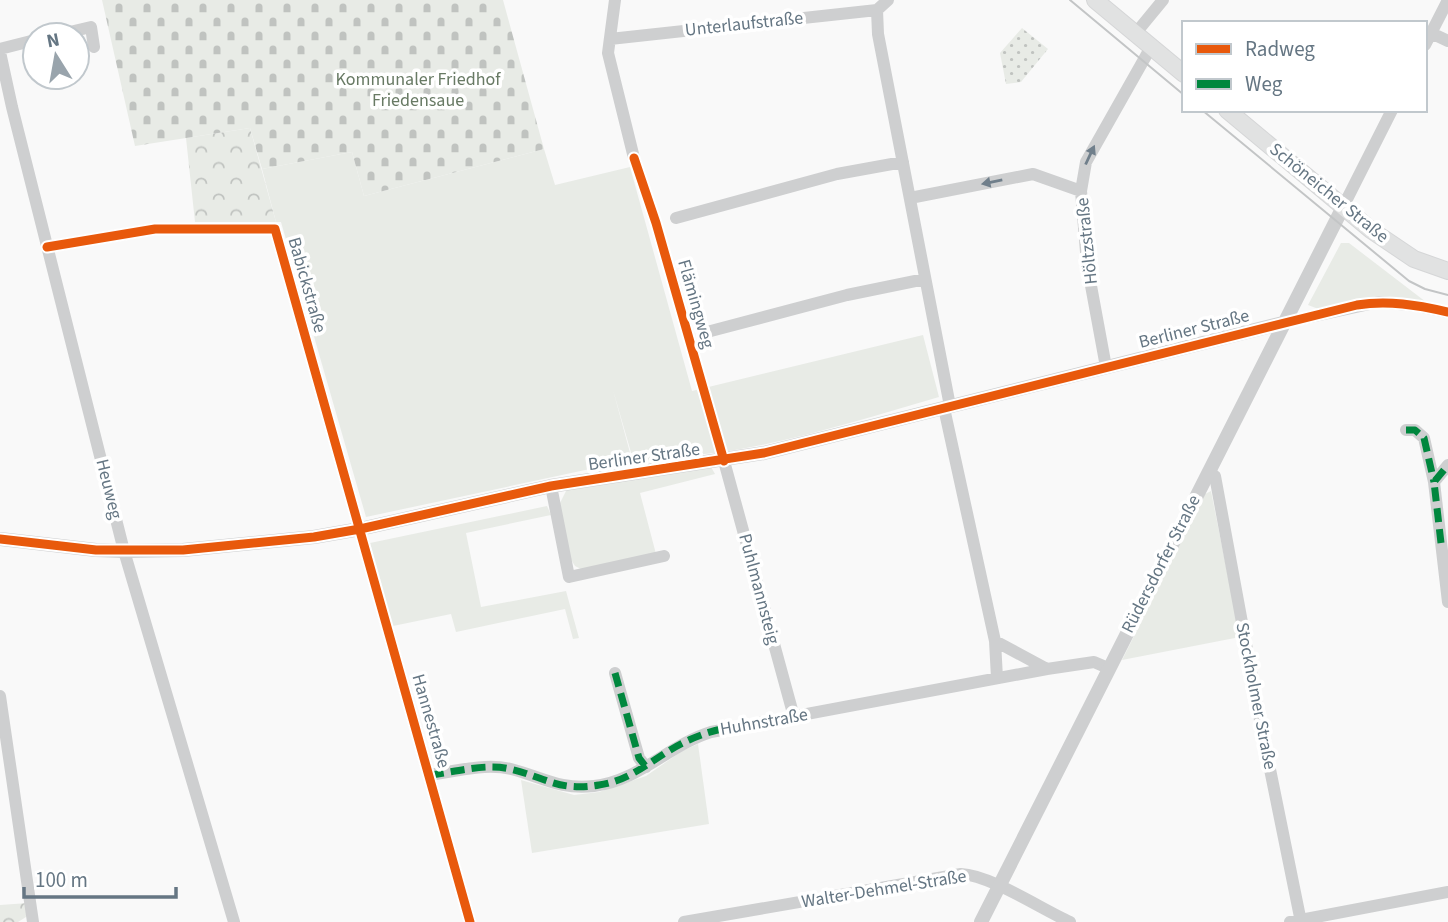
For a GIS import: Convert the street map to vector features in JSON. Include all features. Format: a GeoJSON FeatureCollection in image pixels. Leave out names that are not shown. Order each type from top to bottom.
{"type":"FeatureCollection","features":[{"type":"Feature","properties":{"kind":"main road"},"geometry":{"type":"LineString","coordinates":[[1095,0],[1182,72]]}},
{"type":"Feature","properties":{"kind":"main road","name":"Schöneicher Straße"},"geometry":{"type":"LineString","coordinates":[[1229,112],[1343,207],[1406,255],[1442,270]]}},
{"type":"Feature","properties":{"kind":"street"},"geometry":{"type":"LineString","coordinates":[[615,0],[608,53],[634,158]]}},
{"type":"Feature","properties":{"kind":"street"},"geometry":{"type":"LineString","coordinates":[[888,0],[877,10],[878,34],[926,279],[947,407],[995,641],[997,678]]}},
{"type":"Feature","properties":{"kind":"street"},"geometry":{"type":"LineString","coordinates":[[1135,34],[1163,0]]}},
{"type":"Feature","properties":{"kind":"street"},"geometry":{"type":"LineString","coordinates":[[1427,42],[1448,0]]}},
{"type":"Feature","properties":{"kind":"street","name":"Unterlaufstraße"},"geometry":{"type":"LineString","coordinates":[[610,38],[877,10]]}},
{"type":"Feature","properties":{"kind":"street"},"geometry":{"type":"LineString","coordinates":[[91,27],[94,47]]}},
{"type":"Feature","properties":{"kind":"street"},"geometry":{"type":"LineString","coordinates":[[1432,33],[1448,41]]}},
{"type":"Feature","properties":{"kind":"street","name":"Heuweg"},"geometry":{"type":"LineString","coordinates":[[21,44],[0,50],[47,247],[124,551],[234,922]]}},
{"type":"Feature","properties":{"kind":"street","name":"Höltzstraße"},"geometry":{"type":"LineString","coordinates":[[1106,367],[1087,264],[1081,191],[1086,162],[1151,47]]}},
{"type":"Feature","properties":{"kind":"street"},"geometry":{"type":"LineString","coordinates":[[1343,207],[1391,112]]}},
{"type":"Feature","properties":{"kind":"street","name":"Flämingweg"},"geometry":{"type":"LineString","coordinates":[[634,158],[656,223],[724,461]]}},
{"type":"Feature","properties":{"kind":"street"},"geometry":{"type":"LineString","coordinates":[[676,218],[837,174],[903,162]]}},
{"type":"Feature","properties":{"kind":"street"},"geometry":{"type":"LineString","coordinates":[[910,198],[1033,174],[1081,191]]}},
{"type":"Feature","properties":{"kind":"street","name":"Rüdersdorfer Straße"},"geometry":{"type":"LineString","coordinates":[[981,922],[1343,207]]}},
{"type":"Feature","properties":{"kind":"street","name":"Babickstraße"},"geometry":{"type":"LineString","coordinates":[[47,247],[155,229],[275,229],[360,529]]}},
{"type":"Feature","properties":{"kind":"street"},"geometry":{"type":"LineString","coordinates":[[707,332],[847,295],[926,279]]}},
{"type":"Feature","properties":{"kind":"street"},"geometry":{"type":"LineString","coordinates":[[1283,323],[1379,302],[1448,312]]}},
{"type":"Feature","properties":{"kind":"street","name":"Berliner Straße"},"geometry":{"type":"LineString","coordinates":[[0,539],[124,551],[183,550],[314,537],[551,486],[724,461],[1283,323]]}},
{"type":"Feature","properties":{"kind":"street"},"geometry":{"type":"LineString","coordinates":[[1406,430],[1415,430],[1424,438],[1434,482],[1448,602]]}},
{"type":"Feature","properties":{"kind":"street","name":"Puhlmannsteig"},"geometry":{"type":"LineString","coordinates":[[724,461],[794,717]]}},
{"type":"Feature","properties":{"kind":"street"},"geometry":{"type":"LineString","coordinates":[[1434,482],[1448,465]]}},
{"type":"Feature","properties":{"kind":"street","name":"Stockholmer Straße"},"geometry":{"type":"LineString","coordinates":[[1209,473],[1215,476],[1297,921]]}},
{"type":"Feature","properties":{"kind":"street"},"geometry":{"type":"LineString","coordinates":[[551,486],[569,576],[664,556]]}},
{"type":"Feature","properties":{"kind":"street","name":"Hannestraße"},"geometry":{"type":"LineString","coordinates":[[360,529],[470,922]]}},
{"type":"Feature","properties":{"kind":"street"},"geometry":{"type":"LineString","coordinates":[[995,641],[1047,669]]}},
{"type":"Feature","properties":{"kind":"street","name":"Huhnstraße"},"geometry":{"type":"LineString","coordinates":[[430,775],[496,767],[570,787],[583,787],[620,780],[698,736],[1047,669],[1094,662],[1108,668]]}},
{"type":"Feature","properties":{"kind":"street"},"geometry":{"type":"LineString","coordinates":[[615,673],[639,758],[646,767]]}},
{"type":"Feature","properties":{"kind":"street"},"geometry":{"type":"LineString","coordinates":[[0,696],[33,922]]}},
{"type":"Feature","properties":{"kind":"street","name":"Walter-Dehmel-Straße"},"geometry":{"type":"LineString","coordinates":[[684,922],[961,874],[971,874],[999,886],[1070,922]]}},
{"type":"Feature","properties":{"kind":"street"},"geometry":{"type":"LineString","coordinates":[[1297,921],[1448,892]]}},
{"type":"Feature","properties":{"kind":"green space","name":"Kommunaler Friedhof Friedensaue"},"geometry":{"type":"Polygon","coordinates":[[[102,0],[503,0],[544,149],[364,196],[352,152],[262,169],[250,128],[135,146],[102,0]]]}},
{"type":"Feature","properties":{"kind":"green space"},"geometry":{"type":"Polygon","coordinates":[[[1022,28],[1048,49],[1021,82],[1006,84],[1000,53],[1022,28]]]}},
{"type":"Feature","properties":{"kind":"green space"},"geometry":{"type":"Polygon","coordinates":[[[250,128],[276,222],[195,222],[186,138],[250,128]]]}},
{"type":"Feature","properties":{"kind":"green space"},"geometry":{"type":"Polygon","coordinates":[[[544,149],[555,185],[630,167],[692,391],[923,335],[939,397],[766,444],[634,463],[613,390],[632,460],[366,517],[281,222],[276,222],[262,169],[352,152],[364,196],[544,149]]]}},
{"type":"Feature","properties":{"kind":"green space"},"geometry":{"type":"Polygon","coordinates":[[[1341,243],[1349,243],[1426,302],[1321,310],[1308,305],[1341,243]]]}},
{"type":"Feature","properties":{"kind":"green space"},"geometry":{"type":"Polygon","coordinates":[[[711,467],[715,474],[640,493],[656,554],[581,569],[575,566],[570,558],[559,505],[567,489],[711,467]]]}},
{"type":"Feature","properties":{"kind":"green space"},"geometry":{"type":"Polygon","coordinates":[[[1211,491],[1240,637],[1122,660],[1205,494],[1211,491]]]}},
{"type":"Feature","properties":{"kind":"green space"},"geometry":{"type":"Polygon","coordinates":[[[547,506],[551,515],[466,533],[481,607],[566,591],[579,638],[573,639],[565,609],[456,632],[451,614],[393,626],[370,543],[547,506]]]}},
{"type":"Feature","properties":{"kind":"green space"},"geometry":{"type":"Polygon","coordinates":[[[698,744],[709,824],[532,853],[521,780],[574,795],[599,792],[646,776],[682,751],[698,744]]]}},
{"type":"Feature","properties":{"kind":"green space"},"geometry":{"type":"Polygon","coordinates":[[[28,903],[26,917],[18,922],[0,922],[0,905],[28,903]]]}},
{"type":"Feature","properties":{"kind":"tram line"},"geometry":{"type":"LineString","coordinates":[[1070,0],[1182,93]]}},
{"type":"Feature","properties":{"kind":"tram line"},"geometry":{"type":"LineString","coordinates":[[1204,112],[1409,281],[1425,289],[1448,295]]}},
{"type":"Feature","properties":{"kind":"marked path"},"geometry":{"type":"LineString","coordinates":[[1406,430],[1415,430],[1424,438],[1434,482]]}},
{"type":"Feature","properties":{"kind":"marked path"},"geometry":{"type":"LineString","coordinates":[[1441,543],[1434,482],[1448,465]]}},
{"type":"Feature","properties":{"kind":"marked path"},"geometry":{"type":"LineString","coordinates":[[615,673],[639,758],[646,767]]}},
{"type":"Feature","properties":{"kind":"marked path"},"geometry":{"type":"LineString","coordinates":[[430,775],[480,767],[500,767],[562,785],[599,785],[624,778],[701,735],[740,725],[794,717]]}},
{"type":"Feature","properties":{"kind":"cycle path"},"geometry":{"type":"LineString","coordinates":[[634,158],[656,223],[724,461]]}},
{"type":"Feature","properties":{"kind":"cycle path"},"geometry":{"type":"LineString","coordinates":[[47,247],[155,229],[275,229],[470,922]]}},
{"type":"Feature","properties":{"kind":"cycle path"},"geometry":{"type":"LineString","coordinates":[[0,539],[96,550],[183,550],[314,537],[551,486],[764,453],[1357,305],[1402,304],[1448,312]]}}]}
